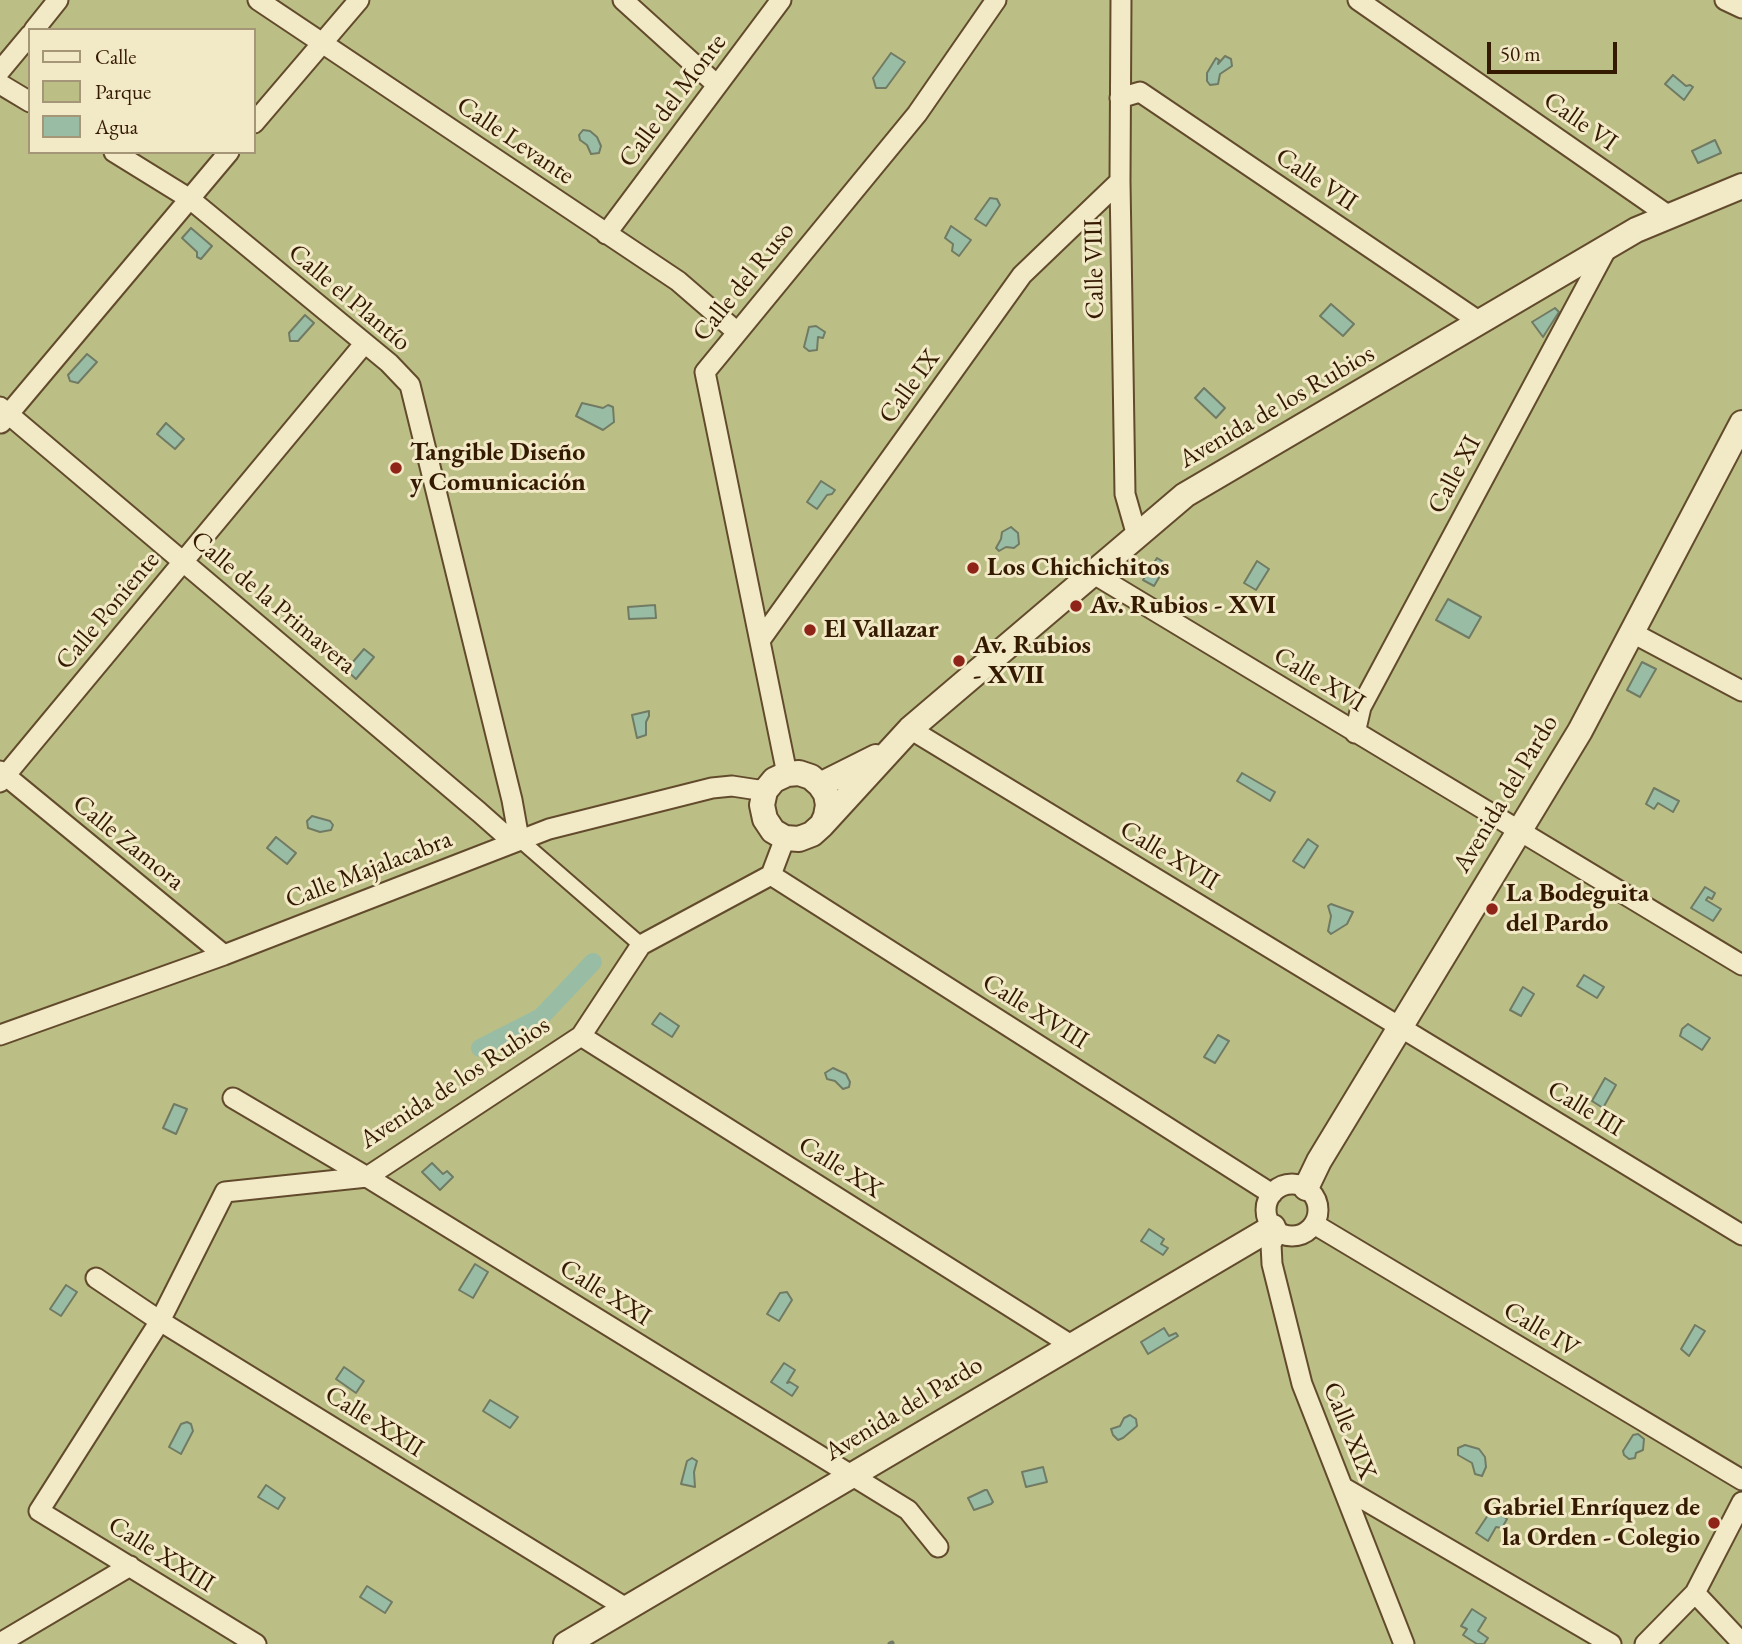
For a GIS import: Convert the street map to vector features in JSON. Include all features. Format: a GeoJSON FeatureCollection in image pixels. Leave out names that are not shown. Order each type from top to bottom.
{"type":"FeatureCollection","features":[{"type":"Feature","properties":{"kind":"street"},"geometry":{"type":"LineString","coordinates":[[36,28],[58,0]]}},
{"type":"Feature","properties":{"kind":"street","name":"Calle Levante"},"geometry":{"type":"LineString","coordinates":[[258,0],[678,281],[737,332]]}},
{"type":"Feature","properties":{"kind":"street"},"geometry":{"type":"LineString","coordinates":[[256,121],[359,0]]}},
{"type":"Feature","properties":{"kind":"street"},"geometry":{"type":"LineString","coordinates":[[623,0],[717,85]]}},
{"type":"Feature","properties":{"kind":"street","name":"Calle del Monte"},"geometry":{"type":"LineString","coordinates":[[606,234],[782,0]]}},
{"type":"Feature","properties":{"kind":"street","name":"Calle del Ruso"},"geometry":{"type":"LineString","coordinates":[[787,774],[705,372],[917,114],[996,0]]}},
{"type":"Feature","properties":{"kind":"street","name":"Calle VIII"},"geometry":{"type":"LineString","coordinates":[[1121,0],[1120,181],[1125,494],[1137,536]]}},
{"type":"Feature","properties":{"kind":"street","name":"Calle VI"},"geometry":{"type":"LineString","coordinates":[[1358,0],[1669,216]]}},
{"type":"Feature","properties":{"kind":"street"},"geometry":{"type":"LineString","coordinates":[[1725,0],[1742,8]]}},
{"type":"Feature","properties":{"kind":"street"},"geometry":{"type":"LineString","coordinates":[[0,71],[28,37]]}},
{"type":"Feature","properties":{"kind":"street"},"geometry":{"type":"LineString","coordinates":[[0,84],[28,101]]}},
{"type":"Feature","properties":{"kind":"street","name":"Calle VII"},"geometry":{"type":"LineString","coordinates":[[1121,98],[1140,92],[1480,322]]}},
{"type":"Feature","properties":{"kind":"street","name":"Calle el Plantío"},"geometry":{"type":"LineString","coordinates":[[117,154],[190,199],[388,363],[410,386],[509,787],[514,841]]}},
{"type":"Feature","properties":{"kind":"street"},"geometry":{"type":"LineString","coordinates":[[3,415],[227,154]]}},
{"type":"Feature","properties":{"kind":"street","name":"Calle IX"},"geometry":{"type":"LineString","coordinates":[[761,639],[1022,275],[1120,181]]}},
{"type":"Feature","properties":{"kind":"street","name":"Avenida de los Rubios"},"geometry":{"type":"LineString","coordinates":[[786,838],[799,839],[811,834],[910,729],[1185,495],[1609,245],[1669,216],[1742,186]]}},
{"type":"Feature","properties":{"kind":"street","name":"Calle XI"},"geometry":{"type":"LineString","coordinates":[[1355,733],[1361,707],[1609,245]]}},
{"type":"Feature","properties":{"kind":"street","name":"Calle Poniente"},"geometry":{"type":"LineString","coordinates":[[2,776],[364,344]]}},
{"type":"Feature","properties":{"kind":"street","name":"Calle de la Primavera"},"geometry":{"type":"LineString","coordinates":[[3,415],[184,562],[505,835],[641,945]]}},
{"type":"Feature","properties":{"kind":"street","name":"Avenida del Pardo"},"geometry":{"type":"LineString","coordinates":[[1306,1188],[1319,1161],[1580,731],[1742,423]]}},
{"type":"Feature","properties":{"kind":"street","name":"Calle XVI"},"geometry":{"type":"LineString","coordinates":[[1094,573],[1518,832],[1742,965]]}},
{"type":"Feature","properties":{"kind":"street"},"geometry":{"type":"LineString","coordinates":[[1631,632],[1742,691]]}},
{"type":"Feature","properties":{"kind":"street","name":"Calle XVII"},"geometry":{"type":"LineString","coordinates":[[910,729],[1401,1028]]}},
{"type":"Feature","properties":{"kind":"street","name":"Avenida de los Rubios"},"geometry":{"type":"LineString","coordinates":[[820,785],[889,750]]}},
{"type":"Feature","properties":{"kind":"street"},"geometry":{"type":"LineString","coordinates":[[771,875],[786,838],[773,831],[765,819],[762,805],[765,791],[774,780],[787,774],[799,773],[811,777],[820,785],[826,794],[828,805],[827,816],[821,825]]}},
{"type":"Feature","properties":{"kind":"street","name":"Calle Zamora"},"geometry":{"type":"LineString","coordinates":[[2,776],[224,955]]}},
{"type":"Feature","properties":{"kind":"street","name":"Calle Majalacabra"},"geometry":{"type":"LineString","coordinates":[[0,1035],[224,955],[549,829],[712,788],[732,786],[765,791]]}},
{"type":"Feature","properties":{"kind":"street","name":"Avenida de los Rubios"},"geometry":{"type":"LineString","coordinates":[[39,1510],[160,1321],[225,1192],[368,1177],[580,1036],[641,945],[771,875]]}},
{"type":"Feature","properties":{"kind":"street","name":"Calle XVIII"},"geometry":{"type":"LineString","coordinates":[[771,875],[1272,1194]]}},
{"type":"Feature","properties":{"kind":"street","name":"Calle III"},"geometry":{"type":"LineString","coordinates":[[1401,1028],[1742,1235]]}},
{"type":"Feature","properties":{"kind":"street","name":"Calle XX"},"geometry":{"type":"LineString","coordinates":[[580,1036],[1072,1345]]}},
{"type":"Feature","properties":{"kind":"street","name":"Calle XXI"},"geometry":{"type":"LineString","coordinates":[[233,1098],[368,1177],[908,1510],[938,1546]]}},
{"type":"Feature","properties":{"kind":"street"},"geometry":{"type":"LineString","coordinates":[[1288,1184],[1306,1188],[1314,1195],[1318,1204],[1314,1224],[1297,1235],[1287,1235],[1275,1229],[1267,1217],[1267,1205],[1272,1194],[1288,1184]]}},
{"type":"Feature","properties":{"kind":"street","name":"Calle IV"},"geometry":{"type":"LineString","coordinates":[[1314,1224],[1742,1480]]}},
{"type":"Feature","properties":{"kind":"street","name":"Avenida del Pardo"},"geometry":{"type":"LineString","coordinates":[[566,1644],[1072,1345],[1275,1229]]}},
{"type":"Feature","properties":{"kind":"street","name":"Calle XIX"},"geometry":{"type":"LineString","coordinates":[[1275,1229],[1271,1244],[1272,1264],[1302,1384],[1404,1644]]}},
{"type":"Feature","properties":{"kind":"street","name":"Calle XXII"},"geometry":{"type":"LineString","coordinates":[[96,1278],[160,1321],[626,1608]]}},
{"type":"Feature","properties":{"kind":"street"},"geometry":{"type":"LineString","coordinates":[[1344,1488],[1611,1644]]}},
{"type":"Feature","properties":{"kind":"street"},"geometry":{"type":"LineString","coordinates":[[1645,1644],[1695,1593],[1742,1502]]}},
{"type":"Feature","properties":{"kind":"street","name":"Calle XXIII"},"geometry":{"type":"LineString","coordinates":[[39,1510],[256,1644]]}},
{"type":"Feature","properties":{"kind":"street"},"geometry":{"type":"LineString","coordinates":[[0,1643],[130,1566]]}},
{"type":"Feature","properties":{"kind":"street"},"geometry":{"type":"LineString","coordinates":[[1695,1593],[1742,1643]]}},
{"type":"Feature","properties":{"kind":"green space"},"geometry":{"type":"Polygon","coordinates":[[[0,0],[1742,0],[1742,1644],[0,1644],[0,0]]]}},
{"type":"Feature","properties":{"kind":"water"},"geometry":{"type":"Polygon","coordinates":[[[891,53],[905,62],[886,88],[876,88],[873,78],[891,53]]]}},
{"type":"Feature","properties":{"kind":"water"},"geometry":{"type":"Polygon","coordinates":[[[1225,56],[1231,59],[1232,66],[1220,74],[1218,84],[1210,85],[1207,73],[1216,58],[1219,60],[1218,64],[1225,56]]]}},
{"type":"Feature","properties":{"kind":"water"},"geometry":{"type":"Polygon","coordinates":[[[1673,75],[1686,86],[1693,87],[1684,100],[1665,84],[1673,75]]]}},
{"type":"Feature","properties":{"kind":"water"},"geometry":{"type":"Polygon","coordinates":[[[583,130],[590,131],[597,137],[601,146],[599,153],[591,154],[587,145],[580,140],[579,135],[583,130]]]}},
{"type":"Feature","properties":{"kind":"water"},"geometry":{"type":"Polygon","coordinates":[[[1715,140],[1721,153],[1698,163],[1692,151],[1715,140]]]}},
{"type":"Feature","properties":{"kind":"water"},"geometry":{"type":"Polygon","coordinates":[[[990,198],[997,199],[1000,205],[986,226],[975,219],[990,198]]]}},
{"type":"Feature","properties":{"kind":"water"},"geometry":{"type":"Polygon","coordinates":[[[951,226],[971,240],[959,256],[952,251],[953,244],[945,238],[951,226]]]}},
{"type":"Feature","properties":{"kind":"water"},"geometry":{"type":"Polygon","coordinates":[[[191,228],[212,246],[201,259],[182,238],[191,228]]]}},
{"type":"Feature","properties":{"kind":"water"},"geometry":{"type":"Polygon","coordinates":[[[1331,304],[1354,324],[1343,336],[1320,316],[1331,304]]]}},
{"type":"Feature","properties":{"kind":"water"},"geometry":{"type":"Polygon","coordinates":[[[1555,308],[1559,312],[1543,337],[1532,322],[1555,308]]]}},
{"type":"Feature","properties":{"kind":"water"},"geometry":{"type":"Polygon","coordinates":[[[305,315],[314,323],[298,341],[290,341],[289,333],[305,315]]]}},
{"type":"Feature","properties":{"kind":"water"},"geometry":{"type":"Polygon","coordinates":[[[816,326],[825,332],[823,338],[818,337],[817,350],[809,351],[804,347],[809,327],[816,326]]]}},
{"type":"Feature","properties":{"kind":"water"},"geometry":{"type":"Polygon","coordinates":[[[87,354],[97,362],[78,383],[70,381],[68,375],[87,354]]]}},
{"type":"Feature","properties":{"kind":"water"},"geometry":{"type":"Polygon","coordinates":[[[1204,388],[1225,408],[1216,418],[1195,398],[1204,388]]]}},
{"type":"Feature","properties":{"kind":"water"},"geometry":{"type":"Polygon","coordinates":[[[582,403],[603,408],[608,405],[613,407],[614,422],[603,430],[576,416],[582,403]]]}},
{"type":"Feature","properties":{"kind":"water"},"geometry":{"type":"Polygon","coordinates":[[[166,423],[184,439],[175,449],[157,434],[166,423]]]}},
{"type":"Feature","properties":{"kind":"water"},"geometry":{"type":"Polygon","coordinates":[[[821,481],[835,490],[827,495],[817,509],[807,502],[821,481]]]}},
{"type":"Feature","properties":{"kind":"water"},"geometry":{"type":"Polygon","coordinates":[[[1011,527],[1018,533],[1019,544],[1014,548],[1006,547],[999,551],[996,548],[1002,532],[1011,527]]]}},
{"type":"Feature","properties":{"kind":"water"},"geometry":{"type":"Polygon","coordinates":[[[1157,558],[1167,564],[1154,586],[1143,580],[1157,558]]]}},
{"type":"Feature","properties":{"kind":"water"},"geometry":{"type":"Polygon","coordinates":[[[1257,561],[1269,569],[1256,590],[1244,583],[1257,561]]]}},
{"type":"Feature","properties":{"kind":"water"},"geometry":{"type":"Polygon","coordinates":[[[1448,599],[1481,617],[1469,638],[1436,620],[1448,599]]]}},
{"type":"Feature","properties":{"kind":"water"},"geometry":{"type":"Polygon","coordinates":[[[655,605],[656,618],[629,619],[628,607],[655,605]]]}},
{"type":"Feature","properties":{"kind":"water"},"geometry":{"type":"Polygon","coordinates":[[[364,649],[374,657],[356,679],[346,670],[364,649]]]}},
{"type":"Feature","properties":{"kind":"water"},"geometry":{"type":"Polygon","coordinates":[[[1642,662],[1656,669],[1640,697],[1627,690],[1642,662]]]}},
{"type":"Feature","properties":{"kind":"water"},"geometry":{"type":"Polygon","coordinates":[[[649,711],[646,735],[637,738],[632,715],[649,711]]]}},
{"type":"Feature","properties":{"kind":"water"},"geometry":{"type":"Polygon","coordinates":[[[1242,773],[1275,792],[1270,801],[1237,781],[1242,773]]]}},
{"type":"Feature","properties":{"kind":"water"},"geometry":{"type":"Polygon","coordinates":[[[1654,788],[1679,801],[1673,812],[1658,803],[1654,809],[1646,804],[1654,788]]]}},
{"type":"Feature","properties":{"kind":"water"},"geometry":{"type":"Polygon","coordinates":[[[312,816],[330,821],[333,825],[331,830],[320,832],[308,828],[307,821],[312,816]]]}},
{"type":"Feature","properties":{"kind":"water"},"geometry":{"type":"Polygon","coordinates":[[[276,837],[296,853],[287,864],[267,848],[276,837]]]}},
{"type":"Feature","properties":{"kind":"water"},"geometry":{"type":"Polygon","coordinates":[[[1308,839],[1318,846],[1304,868],[1293,861],[1308,839]]]}},
{"type":"Feature","properties":{"kind":"water"},"geometry":{"type":"Polygon","coordinates":[[[1705,887],[1715,893],[1712,899],[1708,897],[1706,900],[1721,909],[1713,921],[1691,908],[1705,887]]]}},
{"type":"Feature","properties":{"kind":"water"},"geometry":{"type":"Polygon","coordinates":[[[1331,904],[1353,912],[1347,924],[1331,934],[1328,931],[1331,916],[1328,906],[1331,904]]]}},
{"type":"Feature","properties":{"kind":"water"},"geometry":{"type":"Polygon","coordinates":[[[1584,975],[1604,987],[1597,998],[1577,986],[1584,975]]]}},
{"type":"Feature","properties":{"kind":"water"},"geometry":{"type":"Polygon","coordinates":[[[1523,987],[1534,994],[1521,1016],[1510,1010],[1523,987]]]}},
{"type":"Feature","properties":{"kind":"water"},"geometry":{"type":"Polygon","coordinates":[[[660,1013],[679,1026],[672,1037],[652,1024],[660,1013]]]}},
{"type":"Feature","properties":{"kind":"water"},"geometry":{"type":"Polygon","coordinates":[[[1688,1024],[1710,1038],[1702,1050],[1680,1036],[1682,1029],[1688,1024]]]}},
{"type":"Feature","properties":{"kind":"water"},"geometry":{"type":"Polygon","coordinates":[[[1218,1035],[1229,1041],[1215,1063],[1204,1057],[1218,1035]]]}},
{"type":"Feature","properties":{"kind":"water"},"geometry":{"type":"Polygon","coordinates":[[[833,1068],[846,1074],[849,1087],[843,1089],[835,1081],[827,1079],[825,1073],[833,1068]]]}},
{"type":"Feature","properties":{"kind":"water"},"geometry":{"type":"Polygon","coordinates":[[[1605,1078],[1616,1085],[1603,1108],[1592,1101],[1605,1078]]]}},
{"type":"Feature","properties":{"kind":"water"},"geometry":{"type":"Polygon","coordinates":[[[174,1104],[187,1109],[176,1134],[163,1128],[174,1104]]]}},
{"type":"Feature","properties":{"kind":"water"},"geometry":{"type":"Polygon","coordinates":[[[432,1163],[443,1174],[447,1171],[453,1177],[440,1190],[422,1172],[432,1163]]]}},
{"type":"Feature","properties":{"kind":"water"},"geometry":{"type":"Polygon","coordinates":[[[1149,1229],[1164,1239],[1161,1244],[1168,1248],[1163,1255],[1141,1241],[1149,1229]]]}},
{"type":"Feature","properties":{"kind":"water"},"geometry":{"type":"Polygon","coordinates":[[[475,1264],[488,1272],[473,1298],[459,1290],[475,1264]]]}},
{"type":"Feature","properties":{"kind":"water"},"geometry":{"type":"Polygon","coordinates":[[[66,1285],[77,1292],[61,1316],[50,1309],[66,1285]]]}},
{"type":"Feature","properties":{"kind":"water"},"geometry":{"type":"Polygon","coordinates":[[[787,1292],[792,1300],[779,1321],[767,1314],[780,1293],[787,1292]]]}},
{"type":"Feature","properties":{"kind":"water"},"geometry":{"type":"Polygon","coordinates":[[[1695,1325],[1705,1331],[1689,1356],[1681,1349],[1695,1325]]]}},
{"type":"Feature","properties":{"kind":"water"},"geometry":{"type":"Polygon","coordinates":[[[1164,1328],[1169,1336],[1176,1333],[1178,1336],[1148,1354],[1141,1342],[1164,1328]]]}},
{"type":"Feature","properties":{"kind":"water"},"geometry":{"type":"Polygon","coordinates":[[[784,1363],[795,1370],[787,1383],[798,1387],[792,1396],[771,1382],[784,1363]]]}},
{"type":"Feature","properties":{"kind":"water"},"geometry":{"type":"Polygon","coordinates":[[[344,1367],[364,1381],[356,1393],[336,1379],[344,1367]]]}},
{"type":"Feature","properties":{"kind":"water"},"geometry":{"type":"Polygon","coordinates":[[[490,1400],[518,1417],[510,1428],[483,1411],[490,1400]]]}},
{"type":"Feature","properties":{"kind":"water"},"geometry":{"type":"Polygon","coordinates":[[[1130,1415],[1136,1419],[1137,1426],[1118,1440],[1111,1429],[1120,1426],[1124,1418],[1130,1415]]]}},
{"type":"Feature","properties":{"kind":"water"},"geometry":{"type":"Polygon","coordinates":[[[181,1424],[191,1424],[193,1431],[181,1454],[169,1447],[181,1424]]]}},
{"type":"Feature","properties":{"kind":"water"},"geometry":{"type":"Polygon","coordinates":[[[1638,1434],[1644,1439],[1643,1450],[1636,1453],[1635,1458],[1629,1459],[1623,1451],[1633,1435],[1638,1434]]]}},
{"type":"Feature","properties":{"kind":"water"},"geometry":{"type":"Polygon","coordinates":[[[1465,1445],[1479,1449],[1485,1457],[1486,1467],[1482,1476],[1475,1474],[1472,1463],[1458,1455],[1458,1448],[1465,1445]]]}},
{"type":"Feature","properties":{"kind":"water"},"geometry":{"type":"Polygon","coordinates":[[[692,1458],[697,1461],[694,1472],[695,1487],[681,1484],[687,1461],[692,1458]]]}},
{"type":"Feature","properties":{"kind":"water"},"geometry":{"type":"Polygon","coordinates":[[[1043,1467],[1047,1482],[1026,1487],[1022,1472],[1043,1467]]]}},
{"type":"Feature","properties":{"kind":"water"},"geometry":{"type":"Polygon","coordinates":[[[266,1485],[285,1498],[278,1509],[258,1497],[266,1485]]]}},
{"type":"Feature","properties":{"kind":"water"},"geometry":{"type":"Polygon","coordinates":[[[985,1490],[993,1502],[974,1510],[968,1498],[985,1490]]]}},
{"type":"Feature","properties":{"kind":"water"},"geometry":{"type":"Polygon","coordinates":[[[1492,1509],[1507,1519],[1502,1528],[1496,1527],[1488,1541],[1476,1533],[1492,1509]]]}},
{"type":"Feature","properties":{"kind":"water"},"geometry":{"type":"Polygon","coordinates":[[[367,1586],[392,1602],[385,1613],[360,1597],[367,1586]]]}},
{"type":"Feature","properties":{"kind":"water"},"geometry":{"type":"Polygon","coordinates":[[[1472,1609],[1486,1618],[1478,1631],[1488,1638],[1484,1644],[1477,1644],[1463,1635],[1467,1629],[1461,1626],[1472,1609]]]}},
{"type":"Feature","properties":{"kind":"waterway"},"geometry":{"type":"LineString","coordinates":[[480,1048],[541,1017],[593,962]]}},
{"type":"Feature","properties":{"kind":"place","name":"Tangible Diseño y Comunicación"},"geometry":{"type":"Point","coordinates":[396,468]}},
{"type":"Feature","properties":{"kind":"place","name":"Los Chichichitos"},"geometry":{"type":"Point","coordinates":[973,568]}},
{"type":"Feature","properties":{"kind":"place","name":"Av. Rubios - XVI"},"geometry":{"type":"Point","coordinates":[1076,606]}},
{"type":"Feature","properties":{"kind":"place","name":"El Vallazar"},"geometry":{"type":"Point","coordinates":[810,630]}},
{"type":"Feature","properties":{"kind":"place","name":"Av. Rubios - XVII"},"geometry":{"type":"Point","coordinates":[959,661]}},
{"type":"Feature","properties":{"kind":"place","name":"La Bodeguita del Pardo"},"geometry":{"type":"Point","coordinates":[1492,909]}},
{"type":"Feature","properties":{"kind":"place","name":"Gabriel Enríquez de la Orden - Colegio"},"geometry":{"type":"Point","coordinates":[1714,1523]}}]}
